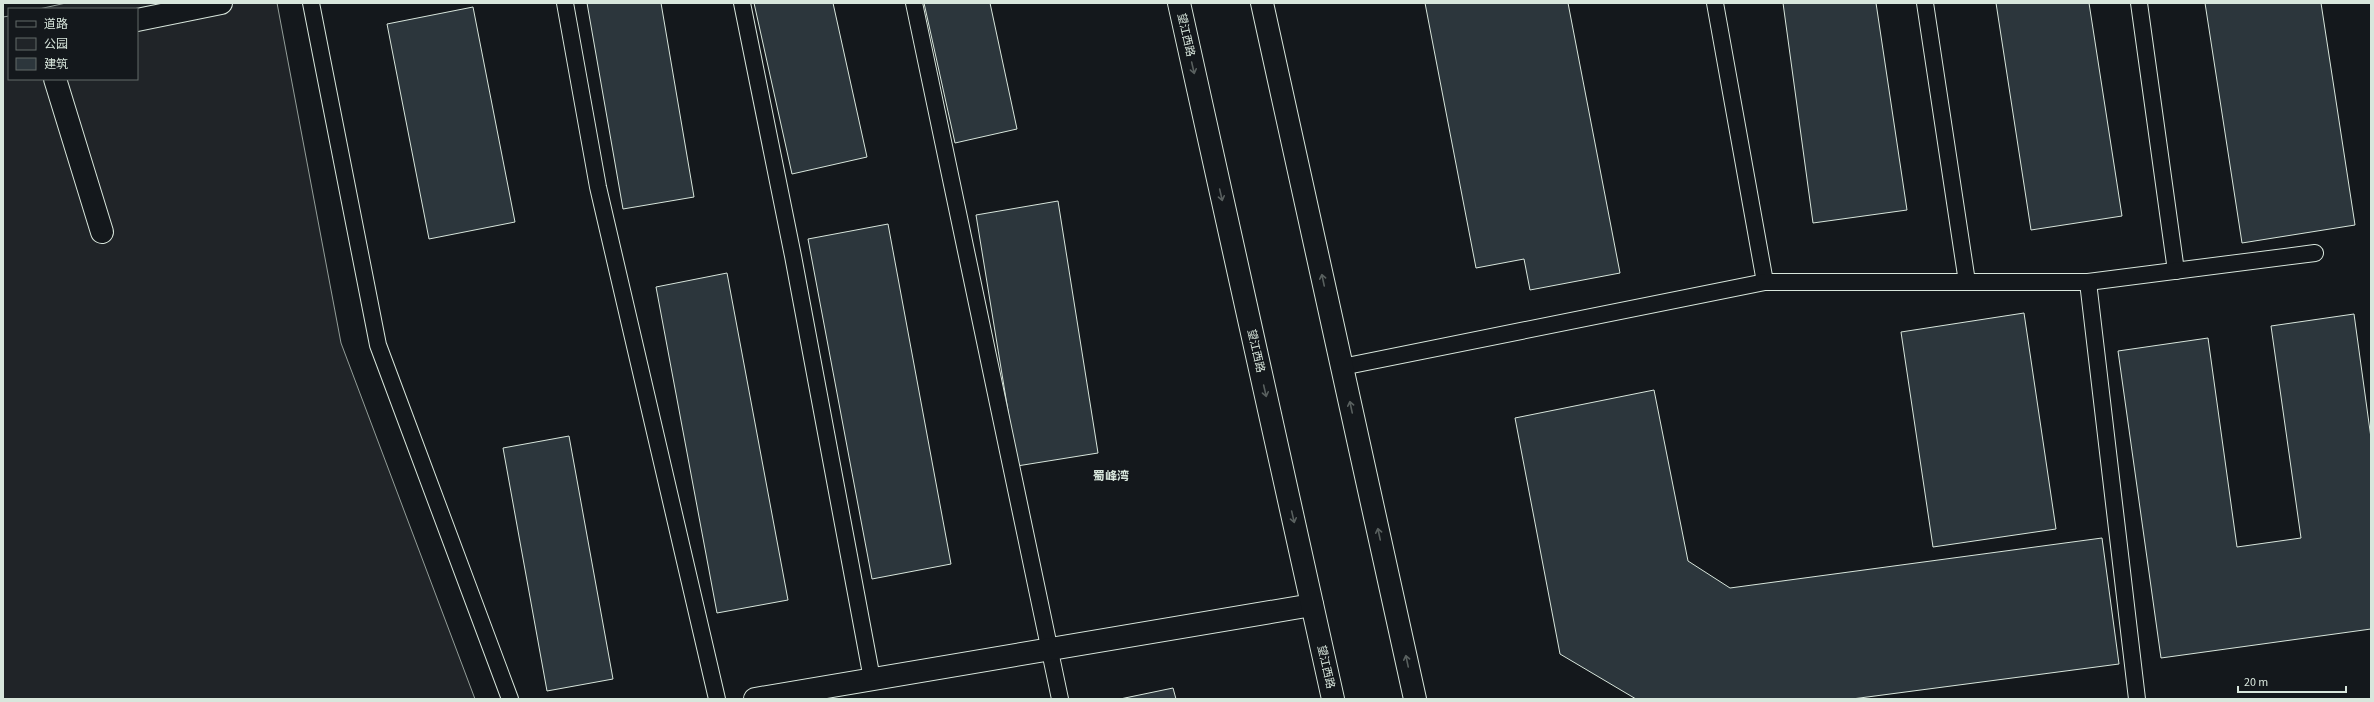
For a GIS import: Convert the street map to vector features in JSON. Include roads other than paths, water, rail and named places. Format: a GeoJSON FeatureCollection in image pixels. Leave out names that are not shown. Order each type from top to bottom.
{"type":"FeatureCollection","features":[{"type":"Feature","properties":{"kind":"main road"},"geometry":{"type":"LineString","coordinates":[[138,20],[221,3]]}},
{"type":"Feature","properties":{"kind":"main road","name":"望江西路"},"geometry":{"type":"LineString","coordinates":[[1178,3],[1333,699]]}},
{"type":"Feature","properties":{"kind":"main road"},"geometry":{"type":"LineString","coordinates":[[1262,3],[1415,699]]}},
{"type":"Feature","properties":{"kind":"main road"},"geometry":{"type":"LineString","coordinates":[[55,80],[102,232]]}},
{"type":"Feature","properties":{"kind":"main road"},"geometry":{"type":"LineString","coordinates":[[755,699],[829,693],[872,679],[1312,605]]}},
{"type":"Feature","properties":{"kind":"lane"},"geometry":{"type":"LineString","coordinates":[[311,3],[378,345],[510,699]]}},
{"type":"Feature","properties":{"kind":"lane"},"geometry":{"type":"LineString","coordinates":[[565,3],[598,187],[717,699]]}},
{"type":"Feature","properties":{"kind":"lane"},"geometry":{"type":"LineString","coordinates":[[742,3],[793,256],[872,679]]}},
{"type":"Feature","properties":{"kind":"lane"},"geometry":{"type":"LineString","coordinates":[[914,3],[1060,699]]}},
{"type":"Feature","properties":{"kind":"lane"},"geometry":{"type":"LineString","coordinates":[[1715,3],[1766,282]]}},
{"type":"Feature","properties":{"kind":"lane"},"geometry":{"type":"LineString","coordinates":[[1925,3],[1967,282]]}},
{"type":"Feature","properties":{"kind":"lane"},"geometry":{"type":"LineString","coordinates":[[2139,3],[2176,271]]}},
{"type":"Feature","properties":{"kind":"lane"},"geometry":{"type":"LineString","coordinates":[[1342,367],[1766,282],[2088,282],[2315,253]]}},
{"type":"Feature","properties":{"kind":"lane"},"geometry":{"type":"LineString","coordinates":[[2088,282],[2137,699]]}},
{"type":"Feature","properties":{"kind":"district","name":"蜀峰湾"},"geometry":{"type":"Point","coordinates":[1111,476]}}]}
